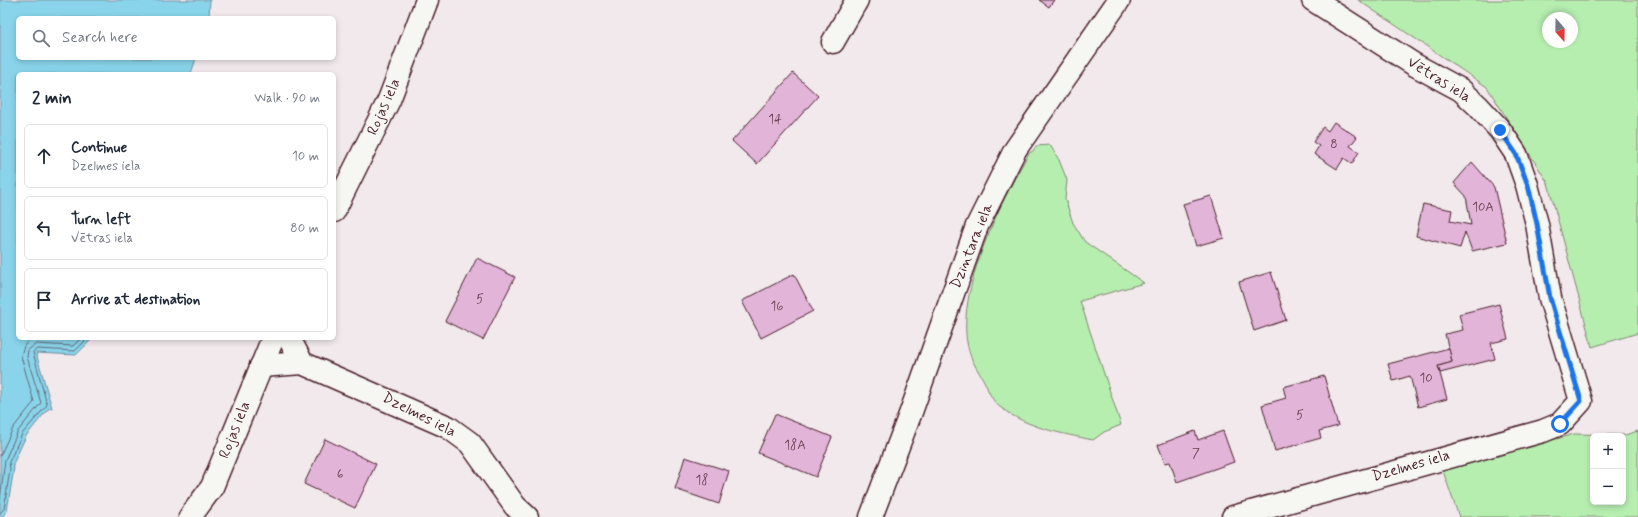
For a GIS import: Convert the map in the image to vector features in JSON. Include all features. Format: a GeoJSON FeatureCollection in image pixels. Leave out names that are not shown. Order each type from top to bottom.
{"type":"FeatureCollection","features":[{"type":"Feature","properties":{"kind":"street","name":"Rojas iela"},"geometry":{"type":"LineString","coordinates":[[336,207],[389,100],[427,0]]}},
{"type":"Feature","properties":{"kind":"street"},"geometry":{"type":"LineString","coordinates":[[833,42],[857,0]]}},
{"type":"Feature","properties":{"kind":"street","name":"Dzintara iela"},"geometry":{"type":"LineString","coordinates":[[871,517],[911,412],[977,226],[1015,150],[1119,0]]}},
{"type":"Feature","properties":{"kind":"street","name":"Vētras iela"},"geometry":{"type":"LineString","coordinates":[[1313,0],[1416,65],[1461,90],[1500,130],[1516,154],[1528,185],[1537,224],[1550,298],[1581,401]]}},
{"type":"Feature","properties":{"kind":"street","name":"Rojas iela"},"geometry":{"type":"LineString","coordinates":[[190,517],[212,487],[272,340]]}},
{"type":"Feature","properties":{"kind":"street"},"geometry":{"type":"LineString","coordinates":[[290,340],[302,362]]}},
{"type":"Feature","properties":{"kind":"street","name":"Dzelmes iela"},"geometry":{"type":"LineString","coordinates":[[261,366],[302,362],[448,427],[470,443],[515,506],[527,517]]}},
{"type":"Feature","properties":{"kind":"street","name":"Dzelmes iela"},"geometry":{"type":"LineString","coordinates":[[1233,517],[1543,431],[1560,424],[1581,401]]}},
{"type":"Feature","properties":{"kind":"green space"},"geometry":{"type":"Polygon","coordinates":[[[1358,0],[1638,0],[1638,333],[1592,347],[1548,183],[1487,87],[1358,0]]]}},
{"type":"Feature","properties":{"kind":"green space"},"geometry":{"type":"Polygon","coordinates":[[[1050,145],[1059,160],[1067,180],[1065,199],[1073,223],[1085,242],[1144,283],[1080,301],[1121,425],[1104,432],[1093,440],[1044,429],[1033,425],[1010,414],[997,405],[972,360],[966,334],[967,308],[972,281],[981,252],[993,224],[1029,153],[1033,151],[1036,146],[1050,145]]]}},
{"type":"Feature","properties":{"kind":"green space"},"geometry":{"type":"Polygon","coordinates":[[[1638,431],[1638,517],[1459,517],[1443,471],[1574,434],[1590,434],[1590,505],[1626,505],[1626,435],[1638,431]]]}},
{"type":"Feature","properties":{"kind":"water"},"geometry":{"type":"Polygon","coordinates":[[[0,0],[210,0],[209,16],[16,16],[16,60],[195,60],[192,72],[16,72],[16,340],[91,340],[76,355],[36,353],[52,408],[48,409],[26,436],[13,464],[14,468],[7,511],[2,517],[0,517],[0,0]]]}},
{"type":"Feature","properties":{"kind":"building"},"geometry":{"type":"Polygon","coordinates":[[[1039,0],[1054,0],[1049,7],[1039,0]]]}},
{"type":"Feature","properties":{"kind":"building"},"geometry":{"type":"Polygon","coordinates":[[[793,73],[818,96],[757,164],[732,141],[793,73]]]}},
{"type":"Feature","properties":{"kind":"building"},"geometry":{"type":"Polygon","coordinates":[[[1334,122],[1357,137],[1350,146],[1359,152],[1352,164],[1344,158],[1337,169],[1314,154],[1319,146],[1313,142],[1323,127],[1328,131],[1334,122]]]}},
{"type":"Feature","properties":{"kind":"building"},"geometry":{"type":"Polygon","coordinates":[[[1472,162],[1494,187],[1507,243],[1472,251],[1465,232],[1460,248],[1416,236],[1423,204],[1452,210],[1450,221],[1471,225],[1466,196],[1454,183],[1472,162]]]}},
{"type":"Feature","properties":{"kind":"building"},"geometry":{"type":"Polygon","coordinates":[[[1211,196],[1224,238],[1196,246],[1183,204],[1211,196]]]}},
{"type":"Feature","properties":{"kind":"building"},"geometry":{"type":"Polygon","coordinates":[[[477,258],[515,277],[483,340],[445,321],[477,258]]]}},
{"type":"Feature","properties":{"kind":"building"},"geometry":{"type":"Polygon","coordinates":[[[1271,272],[1286,320],[1254,331],[1239,282],[1271,272]]]}},
{"type":"Feature","properties":{"kind":"building"},"geometry":{"type":"Polygon","coordinates":[[[794,274],[813,311],[761,338],[742,301],[794,274]]]}},
{"type":"Feature","properties":{"kind":"building"},"geometry":{"type":"Polygon","coordinates":[[[1499,304],[1508,339],[1491,343],[1495,359],[1440,373],[1438,366],[1452,362],[1445,334],[1463,330],[1459,314],[1499,304]]]}},
{"type":"Feature","properties":{"kind":"building"},"geometry":{"type":"Polygon","coordinates":[[[1449,348],[1452,362],[1438,366],[1447,399],[1418,407],[1410,376],[1393,381],[1388,364],[1449,348]]]}},
{"type":"Feature","properties":{"kind":"building"},"geometry":{"type":"Polygon","coordinates":[[[1324,376],[1338,426],[1319,431],[1321,438],[1275,451],[1262,405],[1286,398],[1283,387],[1324,376]]]}},
{"type":"Feature","properties":{"kind":"building"},"geometry":{"type":"Polygon","coordinates":[[[775,414],[832,437],[816,477],[758,453],[775,414]]]}},
{"type":"Feature","properties":{"kind":"building"},"geometry":{"type":"Polygon","coordinates":[[[1195,431],[1198,440],[1223,431],[1234,462],[1177,482],[1170,462],[1165,463],[1158,445],[1195,431]]]}},
{"type":"Feature","properties":{"kind":"building"},"geometry":{"type":"Polygon","coordinates":[[[325,439],[376,464],[355,508],[304,484],[325,439]]]}},
{"type":"Feature","properties":{"kind":"building"},"geometry":{"type":"Polygon","coordinates":[[[685,457],[729,471],[719,504],[675,489],[685,457]]]}},
{"type":"Feature","properties":{"kind":"route"},"geometry":{"type":"LineString","coordinates":[[1500,130],[1516,154],[1528,185],[1537,224],[1550,298],[1581,401],[1560,424]]}}]}
